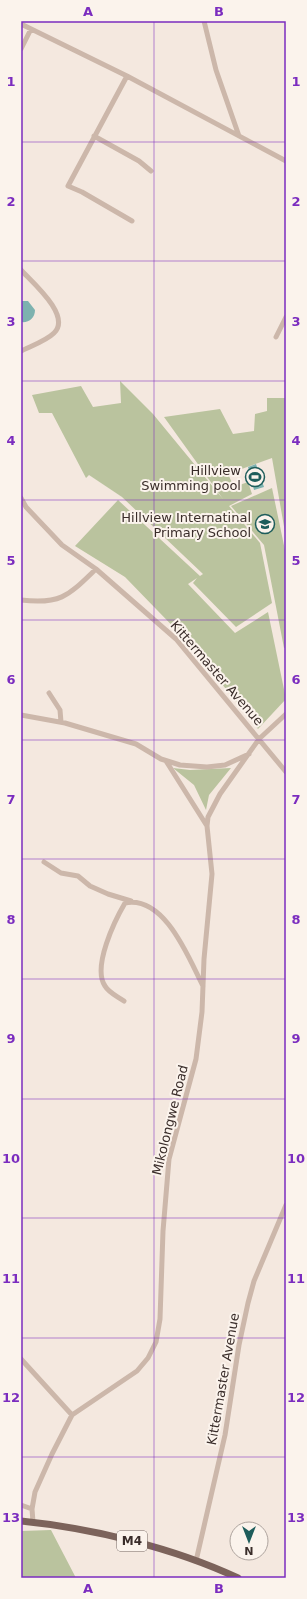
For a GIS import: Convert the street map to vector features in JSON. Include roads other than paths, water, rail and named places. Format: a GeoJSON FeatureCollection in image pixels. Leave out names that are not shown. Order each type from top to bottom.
{"type":"FeatureCollection","features":[{"type":"Feature","properties":{"kind":"main road","name":"M4"},"geometry":{"type":"LineString","coordinates":[[21,1521],[143,1543],[196,1561],[238,1578]]}},
{"type":"Feature","properties":{"kind":"street"},"geometry":{"type":"LineString","coordinates":[[204,21],[216,70],[239,136]]}},
{"type":"Feature","properties":{"kind":"street"},"geometry":{"type":"LineString","coordinates":[[21,24],[127,76],[286,160]]}},
{"type":"Feature","properties":{"kind":"street"},"geometry":{"type":"LineString","coordinates":[[21,49],[31,29]]}},
{"type":"Feature","properties":{"kind":"street"},"geometry":{"type":"LineString","coordinates":[[127,76],[68,186],[82,192],[132,221]]}},
{"type":"Feature","properties":{"kind":"street"},"geometry":{"type":"LineString","coordinates":[[94,136],[139,161],[151,171]]}},
{"type":"Feature","properties":{"kind":"street"},"geometry":{"type":"LineString","coordinates":[[21,270],[54,308],[58,318],[58,326],[53,334],[21,351]]}},
{"type":"Feature","properties":{"kind":"street"},"geometry":{"type":"LineString","coordinates":[[276,336],[286,317]]}},
{"type":"Feature","properties":{"kind":"street","name":"Kittermaster Avenue"},"geometry":{"type":"LineString","coordinates":[[21,498],[26,507],[62,545],[96,569],[176,639],[286,772]]}},
{"type":"Feature","properties":{"kind":"street"},"geometry":{"type":"LineString","coordinates":[[21,600],[40,602],[60,598],[74,590],[96,569]]}},
{"type":"Feature","properties":{"kind":"street"},"geometry":{"type":"LineString","coordinates":[[48,693],[60,710],[61,722]]}},
{"type":"Feature","properties":{"kind":"street","name":"Mikolongwe Road"},"geometry":{"type":"LineString","coordinates":[[33,1522],[32,1509],[36,1492],[44,1472],[72,1415],[137,1371],[148,1358],[156,1342],[160,1319],[163,1231],[168,1159],[196,1059],[212,874],[207,826],[211,809],[220,794],[250,754],[259,739],[286,714]]}},
{"type":"Feature","properties":{"kind":"street"},"geometry":{"type":"LineString","coordinates":[[21,715],[61,722],[136,744],[166,761],[180,765],[207,767],[225,765],[250,754]]}},
{"type":"Feature","properties":{"kind":"street"},"geometry":{"type":"LineString","coordinates":[[166,761],[207,826]]}},
{"type":"Feature","properties":{"kind":"street"},"geometry":{"type":"LineString","coordinates":[[44,862],[61,873],[78,876],[90,886],[108,894],[148,907],[171,925],[203,987]]}},
{"type":"Feature","properties":{"kind":"street"},"geometry":{"type":"LineString","coordinates":[[124,1000],[111,992],[105,986],[102,980],[102,968],[104,953],[119,914],[125,903],[134,902]]}},
{"type":"Feature","properties":{"kind":"street","name":"Kittermaster Avenue"},"geometry":{"type":"LineString","coordinates":[[196,1561],[225,1435],[239,1345],[248,1303],[254,1281],[286,1205]]}},
{"type":"Feature","properties":{"kind":"street"},"geometry":{"type":"LineString","coordinates":[[21,1359],[72,1415]]}},
{"type":"Feature","properties":{"kind":"street"},"geometry":{"type":"LineString","coordinates":[[21,1505],[32,1509]]}},
{"type":"Feature","properties":{"kind":"water"},"geometry":{"type":"Polygon","coordinates":[[[21,301],[28,301],[35,310],[33,318],[27,322],[21,322],[21,301]]]}},
{"type":"Feature","properties":{"kind":"water","name":"Hillview Swimming pool"},"geometry":{"type":"Polygon","coordinates":[[[256,464],[264,487],[254,490],[248,467],[256,464]]]}},
{"type":"Feature","properties":{"kind":"place","name":"Hillview Swimming pool"},"geometry":{"type":"Point","coordinates":[255,477]}},
{"type":"Feature","properties":{"kind":"place","name":"Hillview Internatinal Primary School"},"geometry":{"type":"Point","coordinates":[265,524]}}]}
